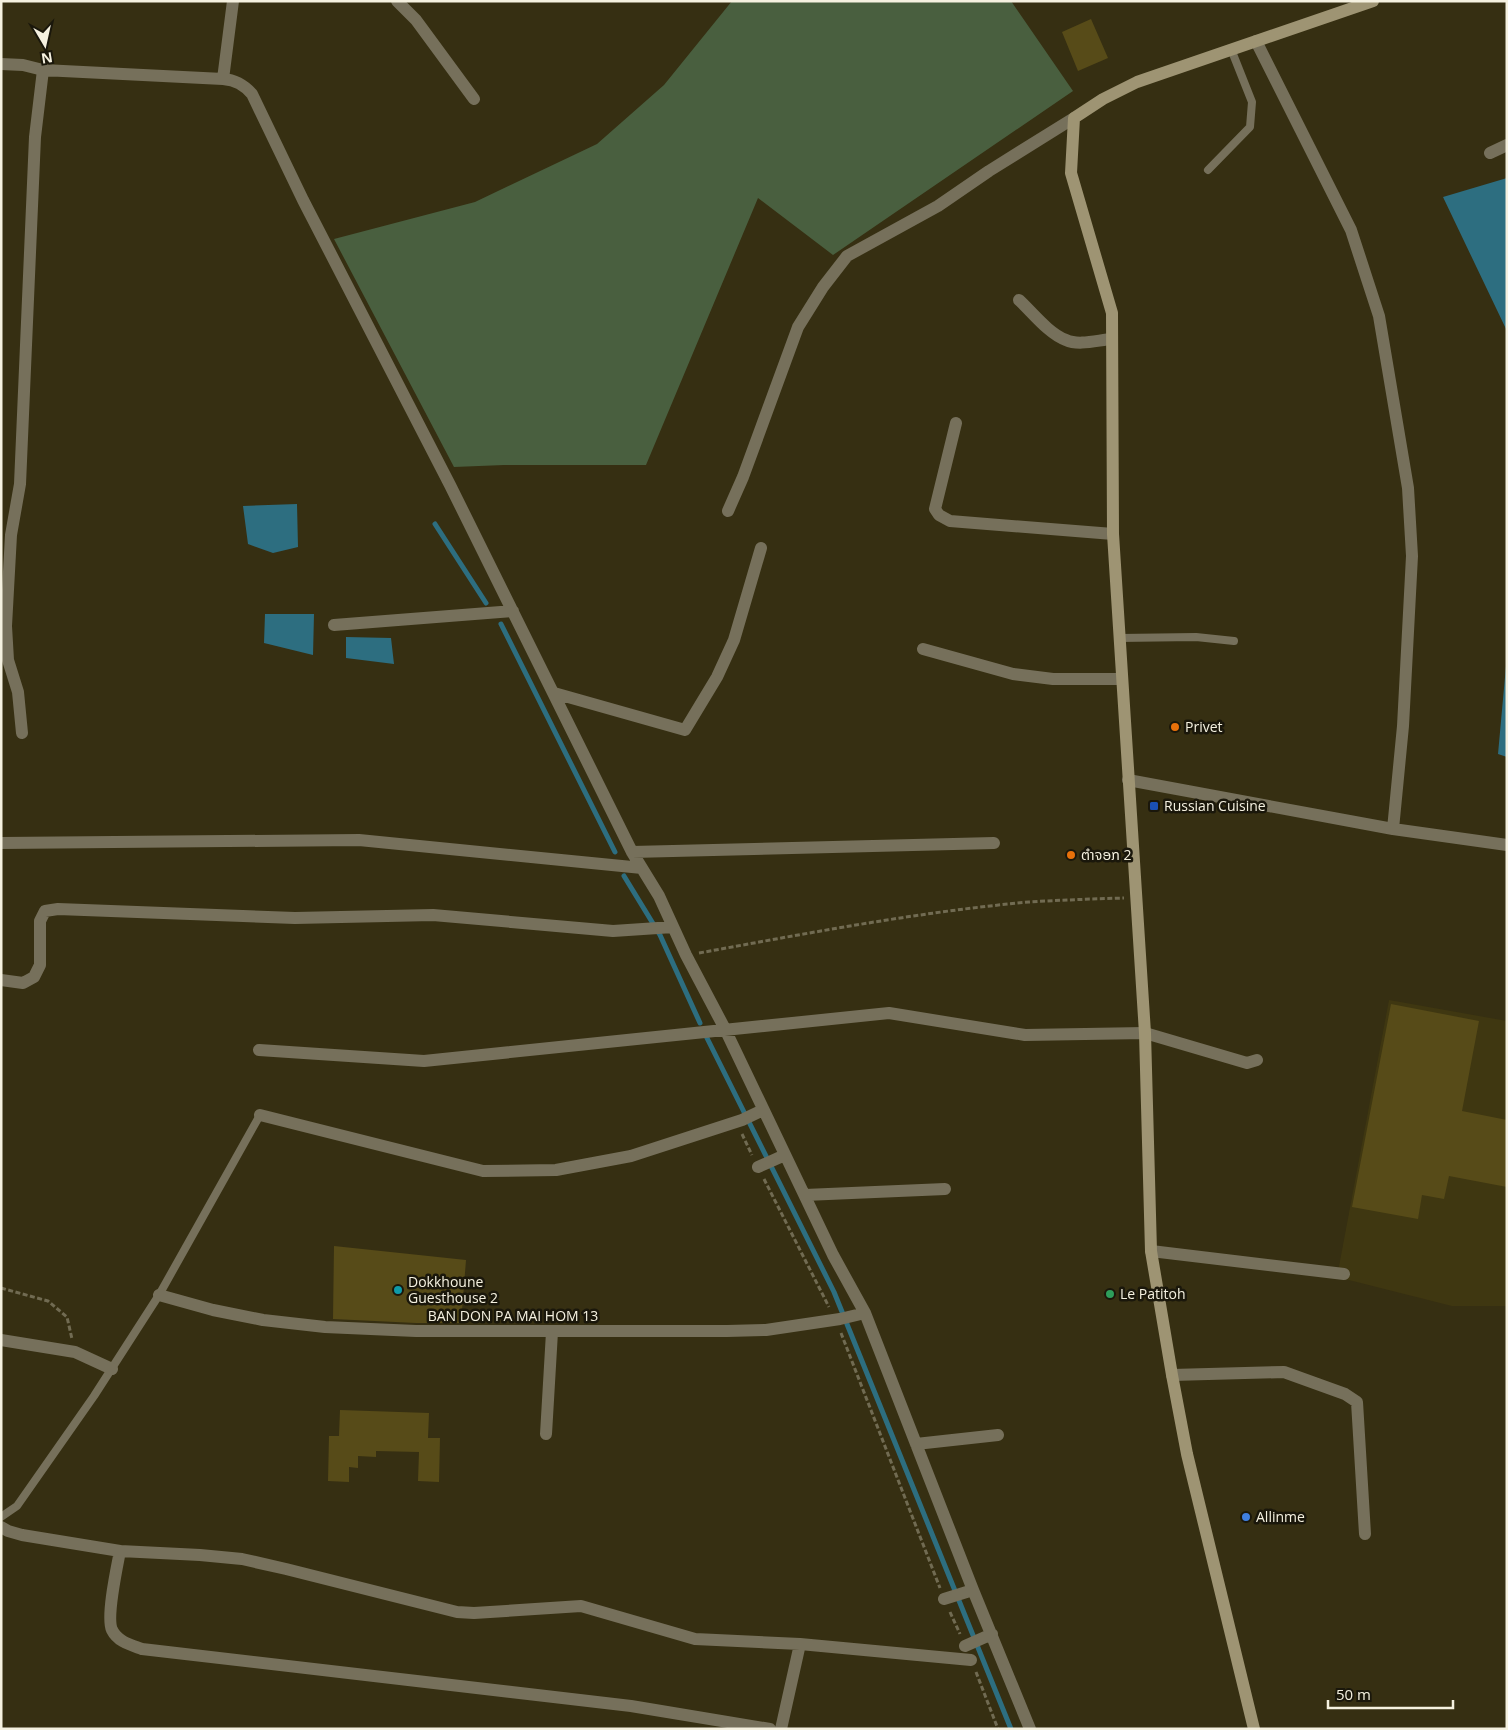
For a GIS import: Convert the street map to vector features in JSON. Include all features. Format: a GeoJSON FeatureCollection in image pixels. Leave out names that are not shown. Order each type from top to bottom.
{"type":"FeatureCollection","features":[{"type":"Feature","properties":{"kind":"street"},"geometry":{"type":"LineString","coordinates":[[223,79],[233,1]]}},
{"type":"Feature","properties":{"kind":"street"},"geometry":{"type":"LineString","coordinates":[[397,1],[416,20],[474,99]]}},
{"type":"Feature","properties":{"kind":"street"},"geometry":{"type":"LineString","coordinates":[[728,511],[743,476],[798,327],[822,287],[847,256],[938,206],[989,171],[1103,99],[1137,82],[1256,41],[1351,5],[1373,1]]}},
{"type":"Feature","properties":{"kind":"street"},"geometry":{"type":"LineString","coordinates":[[1256,41],[1351,230],[1379,316],[1408,488],[1412,556],[1403,726],[1393,829]]}},
{"type":"Feature","properties":{"kind":"street"},"geometry":{"type":"LineString","coordinates":[[1,64],[23,65],[43,70],[233,80],[245,86],[252,94],[303,200],[450,484],[632,852],[659,896],[668,927],[686,955],[725,1029],[781,1157],[805,1195],[833,1255],[857,1300],[859,1314],[916,1444],[968,1592],[1030,1729]]}},
{"type":"Feature","properties":{"kind":"street"},"geometry":{"type":"LineString","coordinates":[[22,732],[18,692],[8,660],[6,626],[11,535],[20,484],[35,137],[43,70]]}},
{"type":"Feature","properties":{"kind":"street"},"geometry":{"type":"LineString","coordinates":[[1074,118],[1071,174],[1112,313],[1113,534],[1137,897],[1144,1032],[1151,1252],[1187,1454],[1254,1729]]}},
{"type":"Feature","properties":{"kind":"street"},"geometry":{"type":"LineString","coordinates":[[1490,153],[1507,145]]}},
{"type":"Feature","properties":{"kind":"street"},"geometry":{"type":"LineString","coordinates":[[1019,300],[1054,334],[1067,341],[1082,342],[1112,338]]}},
{"type":"Feature","properties":{"kind":"street"},"geometry":{"type":"LineString","coordinates":[[956,423],[935,509],[939,515],[950,522],[1113,534]]}},
{"type":"Feature","properties":{"kind":"street"},"geometry":{"type":"LineString","coordinates":[[554,693],[685,730],[717,677],[734,640],[761,548]]}},
{"type":"Feature","properties":{"kind":"street"},"geometry":{"type":"LineString","coordinates":[[334,625],[513,611]]}},
{"type":"Feature","properties":{"kind":"street"},"geometry":{"type":"LineString","coordinates":[[923,649],[1013,674],[1053,679],[1122,679]]}},
{"type":"Feature","properties":{"kind":"street"},"geometry":{"type":"LineString","coordinates":[[1128,780],[1393,829],[1507,845]]}},
{"type":"Feature","properties":{"kind":"street"},"geometry":{"type":"LineString","coordinates":[[1,843],[359,840],[642,868]]}},
{"type":"Feature","properties":{"kind":"street"},"geometry":{"type":"LineString","coordinates":[[632,852],[994,843]]}},
{"type":"Feature","properties":{"kind":"street"},"geometry":{"type":"LineString","coordinates":[[1,980],[23,983],[34,977],[40,965],[40,922],[45,912],[58,909],[295,918],[433,915],[613,931],[668,927]]}},
{"type":"Feature","properties":{"kind":"street"},"geometry":{"type":"LineString","coordinates":[[259,1050],[424,1061],[889,1013],[1025,1035],[1144,1032],[1246,1063],[1257,1060]]}},
{"type":"Feature","properties":{"kind":"street"},"geometry":{"type":"LineString","coordinates":[[260,1115],[483,1172],[556,1170],[631,1156],[739,1121],[760,1111]]}},
{"type":"Feature","properties":{"kind":"street"},"geometry":{"type":"LineString","coordinates":[[761,1166],[781,1157]]}},
{"type":"Feature","properties":{"kind":"street"},"geometry":{"type":"LineString","coordinates":[[805,1195],[945,1190]]}},
{"type":"Feature","properties":{"kind":"street"},"geometry":{"type":"LineString","coordinates":[[1151,1252],[1344,1274]]}},
{"type":"Feature","properties":{"kind":"street","name":"BAN DON PA MAI HOM 13"},"geometry":{"type":"LineString","coordinates":[[159,1295],[213,1310],[262,1320],[325,1327],[416,1331],[727,1332],[766,1330],[859,1314]]}},
{"type":"Feature","properties":{"kind":"street"},"geometry":{"type":"LineString","coordinates":[[546,1434],[552,1332]]}},
{"type":"Feature","properties":{"kind":"street"},"geometry":{"type":"LineString","coordinates":[[1,1340],[75,1352],[112,1368]]}},
{"type":"Feature","properties":{"kind":"street"},"geometry":{"type":"LineString","coordinates":[[1172,1375],[1284,1372],[1345,1394],[1357,1402],[1366,1534]]}},
{"type":"Feature","properties":{"kind":"street"},"geometry":{"type":"LineString","coordinates":[[916,1444],[998,1435]]}},
{"type":"Feature","properties":{"kind":"street"},"geometry":{"type":"LineString","coordinates":[[1,1527],[22,1535],[120,1551],[242,1559],[457,1612],[474,1613],[581,1606],[694,1639],[800,1644],[971,1660]]}},
{"type":"Feature","properties":{"kind":"street"},"geometry":{"type":"LineString","coordinates":[[120,1551],[110,1613],[112,1630],[124,1642],[142,1649],[631,1706],[770,1729]]}},
{"type":"Feature","properties":{"kind":"street"},"geometry":{"type":"LineString","coordinates":[[946,1599],[968,1592]]}},
{"type":"Feature","properties":{"kind":"street"},"geometry":{"type":"LineString","coordinates":[[968,1644],[988,1636]]}},
{"type":"Feature","properties":{"kind":"street"},"geometry":{"type":"LineString","coordinates":[[781,1729],[800,1644]]}},
{"type":"Feature","properties":{"kind":"lane"},"geometry":{"type":"LineString","coordinates":[[1208,170],[1250,127],[1252,102],[1231,49]]}},
{"type":"Feature","properties":{"kind":"lane"},"geometry":{"type":"LineString","coordinates":[[1119,638],[1196,637],[1234,641]]}},
{"type":"Feature","properties":{"kind":"lane"},"geometry":{"type":"LineString","coordinates":[[1,1517],[17,1506],[112,1368],[159,1295],[260,1115]]}},
{"type":"Feature","properties":{"kind":"path"},"geometry":{"type":"LineString","coordinates":[[686,955],[826,930],[948,912],[1030,902],[1137,897]]}},
{"type":"Feature","properties":{"kind":"path"},"geometry":{"type":"LineString","coordinates":[[739,1121],[838,1319],[946,1599],[968,1644]]}},
{"type":"Feature","properties":{"kind":"path"},"geometry":{"type":"LineString","coordinates":[[1,1288],[48,1301],[67,1316],[75,1352]]}},
{"type":"Feature","properties":{"kind":"path"},"geometry":{"type":"LineString","coordinates":[[971,1660],[998,1729]]}},
{"type":"Feature","properties":{"kind":"shaded area"},"geometry":{"type":"Polygon","coordinates":[[[1389,1000],[1507,1021],[1507,1306],[1452,1306],[1337,1277],[1389,1000]]]}},
{"type":"Feature","properties":{"kind":"green space"},"geometry":{"type":"Polygon","coordinates":[[[732,1],[1011,1],[1073,91],[833,255],[758,198],[646,465],[454,467],[334,239],[475,202],[597,144],[664,85],[732,1]]]}},
{"type":"Feature","properties":{"kind":"water"},"geometry":{"type":"Polygon","coordinates":[[[1507,178],[1507,331],[1443,197],[1507,178]]]}},
{"type":"Feature","properties":{"kind":"water"},"geometry":{"type":"Polygon","coordinates":[[[297,504],[298,547],[273,553],[248,544],[243,506],[297,504]]]}},
{"type":"Feature","properties":{"kind":"water"},"geometry":{"type":"Polygon","coordinates":[[[265,614],[314,614],[313,655],[264,643],[265,614]]]}},
{"type":"Feature","properties":{"kind":"water"},"geometry":{"type":"Polygon","coordinates":[[[346,637],[391,638],[394,664],[346,658],[346,637]]]}},
{"type":"Feature","properties":{"kind":"water"},"geometry":{"type":"Polygon","coordinates":[[[1507,655],[1507,757],[1498,754],[1507,655]]]}},
{"type":"Feature","properties":{"kind":"building"},"geometry":{"type":"Polygon","coordinates":[[[1091,19],[1108,58],[1078,71],[1062,32],[1091,19]]]}},
{"type":"Feature","properties":{"kind":"building"},"geometry":{"type":"Polygon","coordinates":[[[1391,1004],[1479,1021],[1462,1111],[1507,1120],[1507,1187],[1449,1176],[1444,1199],[1422,1195],[1418,1219],[1352,1207],[1391,1004]]]}},
{"type":"Feature","properties":{"kind":"building","name":"Dokkhoune Guesthouse 2"},"geometry":{"type":"Polygon","coordinates":[[[334,1246],[466,1260],[461,1323],[333,1319],[334,1246]]]}},
{"type":"Feature","properties":{"kind":"building"},"geometry":{"type":"Polygon","coordinates":[[[340,1410],[429,1413],[428,1438],[440,1438],[439,1482],[418,1481],[419,1452],[376,1451],[376,1457],[358,1456],[358,1468],[349,1467],[349,1482],[328,1481],[329,1436],[339,1436],[340,1410]]]}},
{"type":"Feature","properties":{"kind":"waterway"},"geometry":{"type":"LineString","coordinates":[[435,524],[486,603]]}},
{"type":"Feature","properties":{"kind":"waterway"},"geometry":{"type":"LineString","coordinates":[[501,624],[615,852]]}},
{"type":"Feature","properties":{"kind":"waterway"},"geometry":{"type":"LineString","coordinates":[[624,876],[660,935],[700,1023]]}},
{"type":"Feature","properties":{"kind":"waterway"},"geometry":{"type":"LineString","coordinates":[[706,1036],[834,1292],[1011,1729]]}},
{"type":"Feature","properties":{"kind":"place","name":"Privet"},"geometry":{"type":"Point","coordinates":[1175,727]}},
{"type":"Feature","properties":{"kind":"place","name":"Russian Cuisine"},"geometry":{"type":"Point","coordinates":[1154,806]}},
{"type":"Feature","properties":{"kind":"place","name":"ຕຳຈອກ 2"},"geometry":{"type":"Point","coordinates":[1071,855]}},
{"type":"Feature","properties":{"kind":"place","name":"Dokkhoune Guesthouse 2"},"geometry":{"type":"Point","coordinates":[398,1290]}},
{"type":"Feature","properties":{"kind":"place","name":"Le Patitoh"},"geometry":{"type":"Point","coordinates":[1110,1294]}},
{"type":"Feature","properties":{"kind":"place","name":"Allinme"},"geometry":{"type":"Point","coordinates":[1246,1517]}}]}
